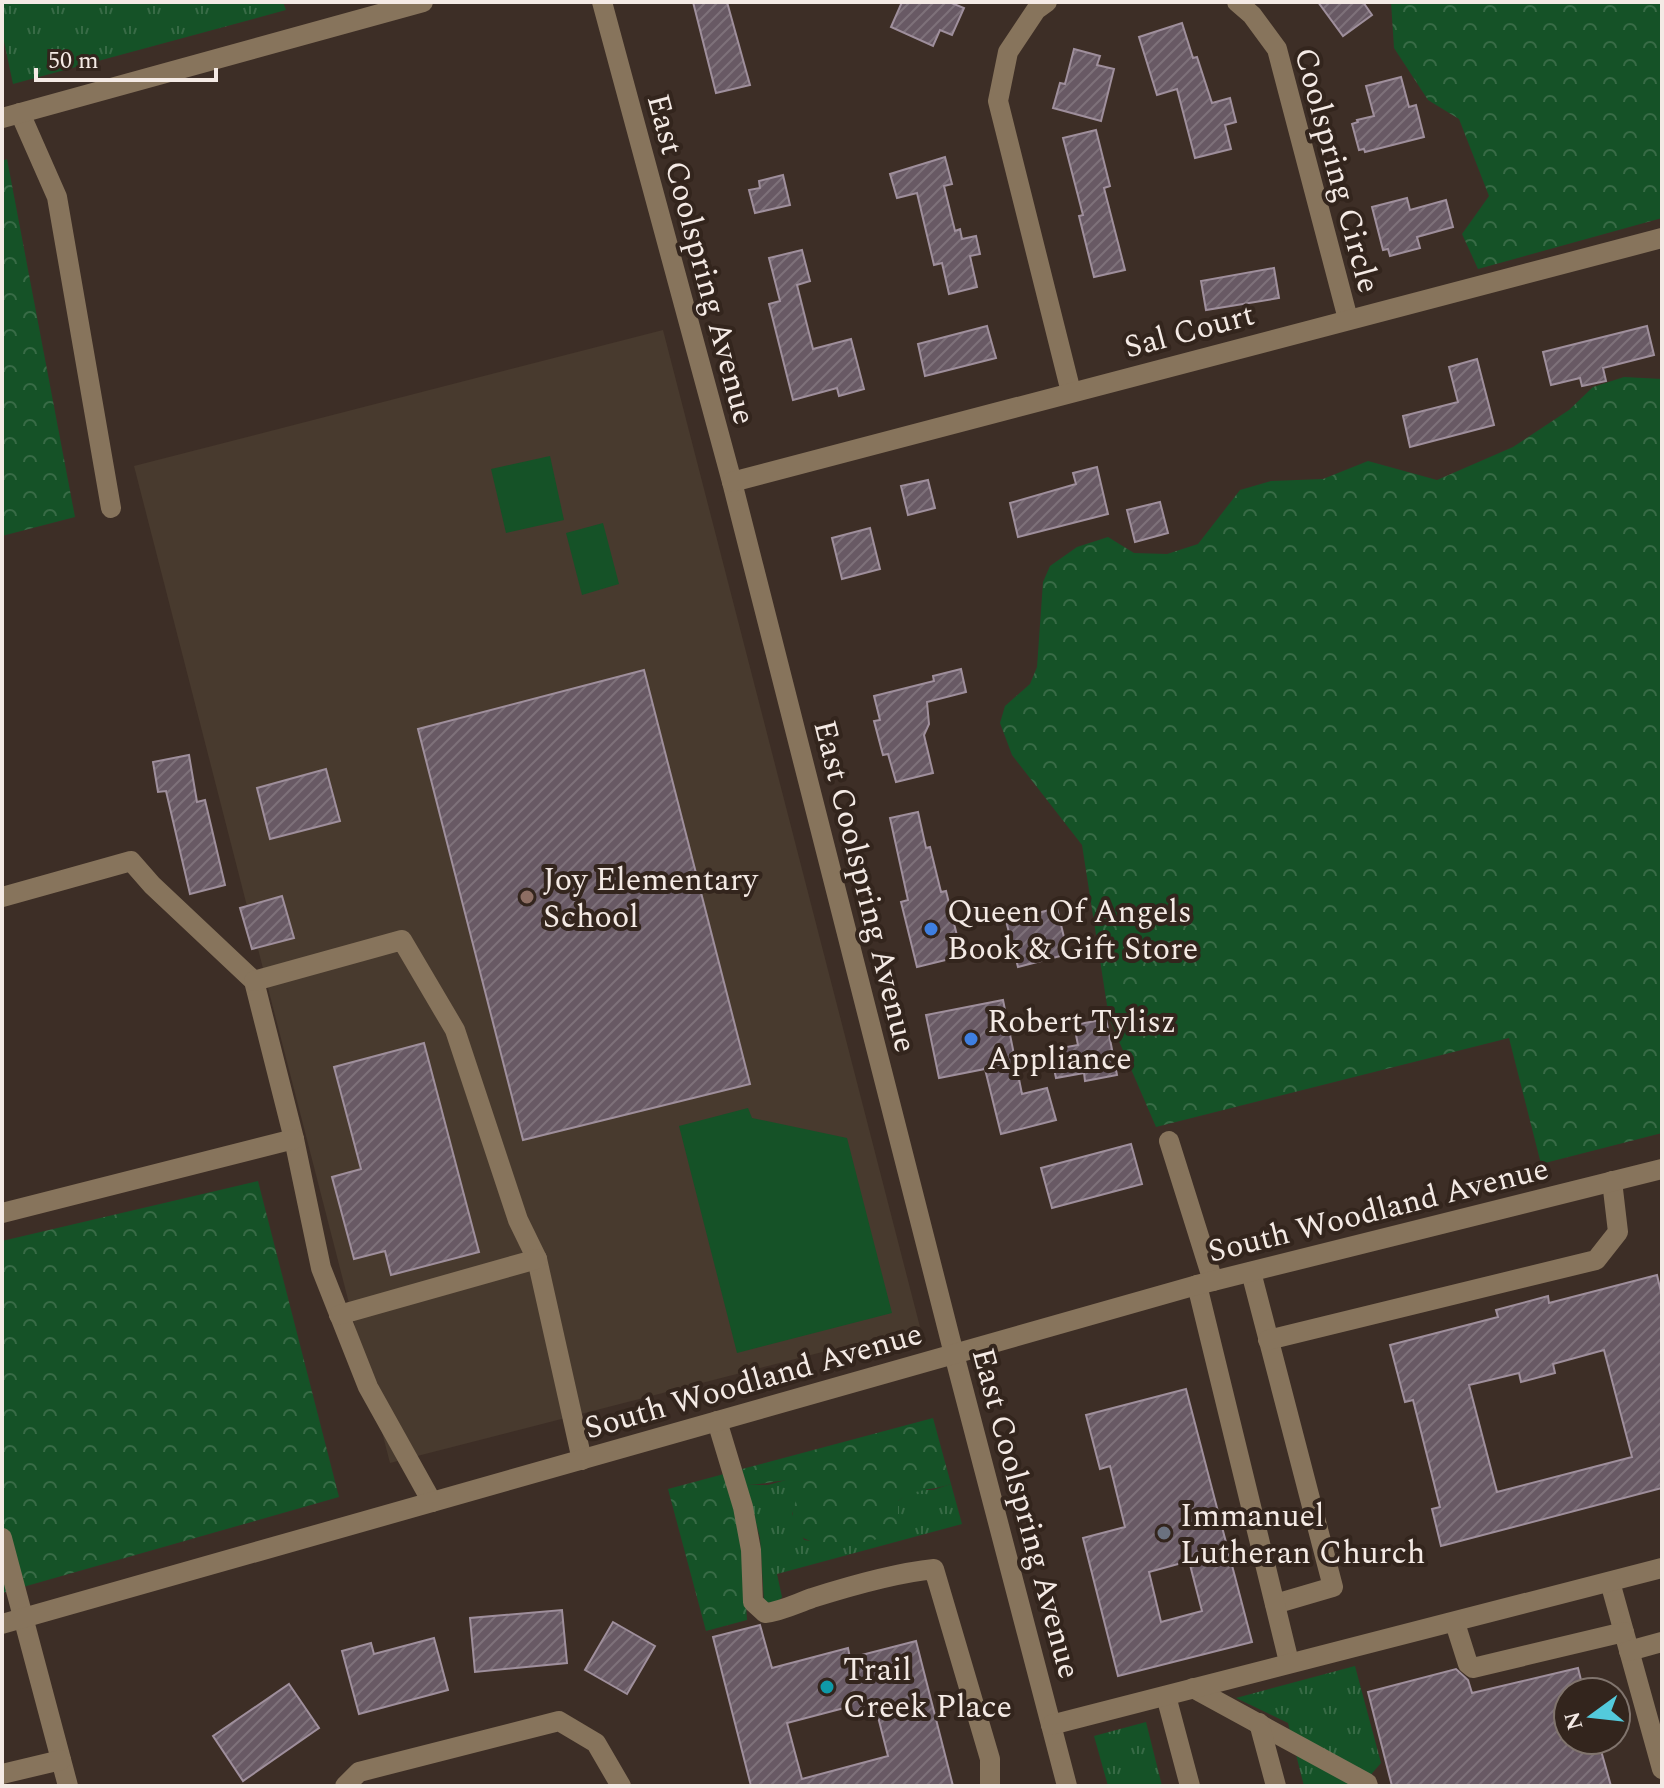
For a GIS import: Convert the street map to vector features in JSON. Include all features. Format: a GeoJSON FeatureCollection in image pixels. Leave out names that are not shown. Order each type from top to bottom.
{"type":"FeatureCollection","features":[{"type":"Feature","properties":{"kind":"street"},"geometry":{"type":"LineString","coordinates":[[111,508],[57,197],[11,116],[423,2]]}},
{"type":"Feature","properties":{"kind":"street","name":"East Coolspring Avenue"},"geometry":{"type":"LineString","coordinates":[[602,2],[732,482],[1067,1786]]}},
{"type":"Feature","properties":{"kind":"street"},"geometry":{"type":"LineString","coordinates":[[1047,2],[1036,10],[1008,52],[998,101],[1071,392]]}},
{"type":"Feature","properties":{"kind":"street","name":"Coolspring Circle"},"geometry":{"type":"LineString","coordinates":[[1237,2],[1252,15],[1277,49],[1348,319]]}},
{"type":"Feature","properties":{"kind":"street","name":"Sal Court"},"geometry":{"type":"LineString","coordinates":[[732,482],[1662,238]]}},
{"type":"Feature","properties":{"kind":"street"},"geometry":{"type":"LineString","coordinates":[[2,897],[131,861],[152,885],[254,981],[294,1139],[321,1268],[368,1387],[432,1502]]}},
{"type":"Feature","properties":{"kind":"street"},"geometry":{"type":"LineString","coordinates":[[254,981],[402,940],[455,1030],[518,1220],[537,1259],[582,1460]]}},
{"type":"Feature","properties":{"kind":"street"},"geometry":{"type":"LineString","coordinates":[[2,1213],[294,1139]]}},
{"type":"Feature","properties":{"kind":"street"},"geometry":{"type":"LineString","coordinates":[[1169,1141],[1205,1283],[1289,1662]]}},
{"type":"Feature","properties":{"kind":"street","name":"South Woodland Avenue"},"geometry":{"type":"LineString","coordinates":[[2,1624],[1205,1283],[1662,1169]]}},
{"type":"Feature","properties":{"kind":"street"},"geometry":{"type":"LineString","coordinates":[[1268,1340],[1596,1260],[1618,1232],[1612,1181]]}},
{"type":"Feature","properties":{"kind":"street"},"geometry":{"type":"LineString","coordinates":[[339,1315],[537,1259]]}},
{"type":"Feature","properties":{"kind":"street"},"geometry":{"type":"LineString","coordinates":[[1251,1272],[1333,1587],[1275,1604]]}},
{"type":"Feature","properties":{"kind":"street"},"geometry":{"type":"LineString","coordinates":[[717,1421],[743,1507],[751,1550],[753,1602],[765,1613],[782,1611],[811,1598],[913,1571],[934,1569],[990,1759],[990,1786]]}},
{"type":"Feature","properties":{"kind":"street"},"geometry":{"type":"LineString","coordinates":[[2,1538],[68,1786]]}},
{"type":"Feature","properties":{"kind":"street"},"geometry":{"type":"LineString","coordinates":[[1051,1725],[1662,1568]]}},
{"type":"Feature","properties":{"kind":"street"},"geometry":{"type":"LineString","coordinates":[[1610,1582],[1656,1727],[1662,1769]]}},
{"type":"Feature","properties":{"kind":"street"},"geometry":{"type":"LineString","coordinates":[[1455,1623],[1468,1664],[1473,1668],[1627,1642],[1662,1642]]}},
{"type":"Feature","properties":{"kind":"street"},"geometry":{"type":"LineString","coordinates":[[1193,1688],[1368,1786]]}},
{"type":"Feature","properties":{"kind":"street"},"geometry":{"type":"LineString","coordinates":[[1166,1696],[1190,1786]]}},
{"type":"Feature","properties":{"kind":"street"},"geometry":{"type":"LineString","coordinates":[[345,1786],[359,1772],[559,1721],[596,1743],[621,1786]]}},
{"type":"Feature","properties":{"kind":"street"},"geometry":{"type":"LineString","coordinates":[[1259,1723],[1276,1786]]}},
{"type":"Feature","properties":{"kind":"street"},"geometry":{"type":"LineString","coordinates":[[2,1774],[61,1760]]}},
{"type":"Feature","properties":{"kind":"shaded area","name":"Joy Elementary School"},"geometry":{"type":"Polygon","coordinates":[[[663,330],[920,1327],[390,1463],[134,466],[663,330]]]}},
{"type":"Feature","properties":{"kind":"green space"},"geometry":{"type":"Polygon","coordinates":[[[2,2],[283,2],[286,10],[13,84],[2,32],[2,2]]]}},
{"type":"Feature","properties":{"kind":"green space"},"geometry":{"type":"Polygon","coordinates":[[[1391,2],[1662,2],[1662,218],[1478,269],[1462,234],[1489,196],[1459,119],[1428,100],[1394,48],[1391,2]]]}},
{"type":"Feature","properties":{"kind":"green space"},"geometry":{"type":"Polygon","coordinates":[[[7,159],[75,517],[2,536],[2,161],[7,159]]]}},
{"type":"Feature","properties":{"kind":"green space"},"geometry":{"type":"Polygon","coordinates":[[[1624,377],[1662,379],[1662,1133],[1541,1164],[1509,1038],[1156,1127],[1109,1018],[1082,845],[1012,755],[1000,723],[1005,706],[1030,684],[1037,667],[1043,582],[1050,566],[1077,547],[1108,537],[1134,553],[1167,554],[1198,544],[1240,490],[1271,481],[1323,479],[1368,461],[1437,480],[1513,447],[1569,410],[1593,387],[1624,377]]]}},
{"type":"Feature","properties":{"kind":"green space"},"geometry":{"type":"Polygon","coordinates":[[[550,456],[564,520],[506,533],[491,469],[550,456]]]}},
{"type":"Feature","properties":{"kind":"green space"},"geometry":{"type":"Polygon","coordinates":[[[603,523],[619,584],[582,595],[566,533],[603,523]]]}},
{"type":"Feature","properties":{"kind":"green space"},"geometry":{"type":"Polygon","coordinates":[[[748,1108],[752,1118],[847,1138],[892,1313],[737,1353],[679,1126],[748,1108]]]}},
{"type":"Feature","properties":{"kind":"green space"},"geometry":{"type":"Polygon","coordinates":[[[258,1181],[339,1497],[2,1593],[2,1241],[258,1181]]]}},
{"type":"Feature","properties":{"kind":"green space"},"geometry":{"type":"Polygon","coordinates":[[[933,1418],[951,1484],[917,1492],[898,1501],[898,1528],[868,1543],[845,1546],[822,1544],[796,1532],[793,1513],[803,1482],[791,1480],[746,1485],[742,1469],[933,1418]]]}},
{"type":"Feature","properties":{"kind":"green space"},"geometry":{"type":"Polygon","coordinates":[[[724,1474],[741,1527],[747,1620],[706,1631],[668,1489],[724,1474]]]}},
{"type":"Feature","properties":{"kind":"green space"},"geometry":{"type":"Polygon","coordinates":[[[793,1478],[804,1482],[792,1514],[804,1540],[819,1542],[898,1501],[912,1490],[933,1490],[951,1484],[962,1524],[777,1574],[782,1597],[778,1602],[767,1603],[764,1601],[760,1538],[746,1485],[768,1485],[793,1478]]]}},
{"type":"Feature","properties":{"kind":"green space"},"geometry":{"type":"Polygon","coordinates":[[[1355,1666],[1381,1763],[1361,1786],[1304,1786],[1288,1723],[1236,1698],[1355,1666]]]}},
{"type":"Feature","properties":{"kind":"green space"},"geometry":{"type":"Polygon","coordinates":[[[1146,1722],[1162,1786],[1108,1786],[1094,1736],[1146,1722]]]}},
{"type":"Feature","properties":{"kind":"building"},"geometry":{"type":"Polygon","coordinates":[[[693,2],[727,2],[750,85],[716,93],[693,2]]]}},
{"type":"Feature","properties":{"kind":"building"},"geometry":{"type":"Polygon","coordinates":[[[902,2],[949,2],[964,8],[952,35],[940,30],[933,46],[891,27],[902,2]]]}},
{"type":"Feature","properties":{"kind":"building"},"geometry":{"type":"Polygon","coordinates":[[[1318,2],[1363,2],[1372,15],[1343,36],[1318,2]]]}},
{"type":"Feature","properties":{"kind":"building"},"geometry":{"type":"Polygon","coordinates":[[[1182,23],[1212,103],[1230,98],[1236,122],[1225,125],[1231,149],[1195,158],[1177,89],[1157,95],[1139,37],[1182,23]]]}},
{"type":"Feature","properties":{"kind":"building"},"geometry":{"type":"Polygon","coordinates":[[[1074,49],[1100,56],[1097,65],[1114,69],[1101,121],[1053,108],[1060,83],[1065,84],[1074,49]]]}},
{"type":"Feature","properties":{"kind":"building"},"geometry":{"type":"Polygon","coordinates":[[[1401,77],[1409,107],[1416,105],[1424,137],[1365,152],[1364,149],[1359,150],[1352,124],[1374,116],[1366,86],[1401,77]]]}},
{"type":"Feature","properties":{"kind":"building"},"geometry":{"type":"Polygon","coordinates":[[[1096,130],[1110,186],[1104,188],[1125,270],[1094,277],[1079,216],[1083,215],[1063,138],[1096,130]]]}},
{"type":"Feature","properties":{"kind":"building"},"geometry":{"type":"Polygon","coordinates":[[[945,157],[952,184],[944,186],[955,231],[960,229],[962,239],[976,236],[980,254],[970,256],[977,287],[949,294],[942,263],[934,265],[917,193],[897,198],[890,174],[945,157]]]}},
{"type":"Feature","properties":{"kind":"building"},"geometry":{"type":"Polygon","coordinates":[[[783,175],[790,205],[755,213],[749,190],[760,188],[759,181],[783,175]]]}},
{"type":"Feature","properties":{"kind":"building"},"geometry":{"type":"Polygon","coordinates":[[[1407,198],[1410,210],[1446,200],[1453,227],[1417,237],[1420,248],[1390,256],[1388,249],[1383,250],[1372,207],[1407,198]]]}},
{"type":"Feature","properties":{"kind":"building"},"geometry":{"type":"Polygon","coordinates":[[[802,250],[810,281],[797,285],[813,349],[851,339],[864,389],[839,396],[837,388],[793,400],[769,304],[780,301],[769,258],[802,250]]]}},
{"type":"Feature","properties":{"kind":"building"},"geometry":{"type":"Polygon","coordinates":[[[1274,268],[1279,298],[1206,310],[1201,281],[1274,268]]]}},
{"type":"Feature","properties":{"kind":"building"},"geometry":{"type":"Polygon","coordinates":[[[987,326],[996,358],[925,376],[918,344],[987,326]]]}},
{"type":"Feature","properties":{"kind":"building"},"geometry":{"type":"Polygon","coordinates":[[[1647,326],[1654,355],[1603,368],[1606,381],[1582,386],[1580,378],[1551,385],[1543,352],[1647,326]]]}},
{"type":"Feature","properties":{"kind":"building"},"geometry":{"type":"Polygon","coordinates":[[[1477,359],[1494,425],[1410,447],[1403,416],[1458,402],[1449,367],[1477,359]]]}},
{"type":"Feature","properties":{"kind":"building"},"geometry":{"type":"Polygon","coordinates":[[[1097,467],[1108,514],[1018,537],[1010,503],[1076,484],[1073,473],[1097,467]]]}},
{"type":"Feature","properties":{"kind":"building"},"geometry":{"type":"Polygon","coordinates":[[[928,480],[935,508],[908,515],[901,486],[928,480]]]}},
{"type":"Feature","properties":{"kind":"building"},"geometry":{"type":"Polygon","coordinates":[[[1160,502],[1168,533],[1135,542],[1127,510],[1160,502]]]}},
{"type":"Feature","properties":{"kind":"building"},"geometry":{"type":"Polygon","coordinates":[[[870,528],[880,569],[842,579],[832,538],[870,528]]]}},
{"type":"Feature","properties":{"kind":"building"},"geometry":{"type":"Polygon","coordinates":[[[961,669],[966,692],[927,702],[929,724],[924,735],[933,773],[896,782],[888,754],[883,755],[874,721],[880,720],[874,696],[934,681],[933,676],[961,669]]]}},
{"type":"Feature","properties":{"kind":"building"},"geometry":{"type":"Polygon","coordinates":[[[644,670],[750,1084],[523,1140],[418,729],[644,670]]]}},
{"type":"Feature","properties":{"kind":"building"},"geometry":{"type":"Polygon","coordinates":[[[189,755],[197,802],[205,800],[225,885],[190,894],[166,791],[158,792],[153,762],[189,755]]]}},
{"type":"Feature","properties":{"kind":"building"},"geometry":{"type":"Polygon","coordinates":[[[326,769],[340,821],[270,839],[257,788],[326,769]]]}},
{"type":"Feature","properties":{"kind":"building"},"geometry":{"type":"Polygon","coordinates":[[[918,812],[941,892],[946,891],[962,956],[917,967],[901,902],[908,900],[890,818],[918,812]]]}},
{"type":"Feature","properties":{"kind":"building"},"geometry":{"type":"Polygon","coordinates":[[[282,896],[294,938],[252,949],[240,908],[282,896]]]}},
{"type":"Feature","properties":{"kind":"building"},"geometry":{"type":"Polygon","coordinates":[[[1057,908],[1068,954],[1018,967],[1006,921],[1057,908]]]}},
{"type":"Feature","properties":{"kind":"building","name":"Robert Tylisz Appliance"},"geometry":{"type":"Polygon","coordinates":[[[1003,1000],[1022,1094],[1047,1088],[1056,1120],[1001,1134],[985,1069],[939,1078],[926,1015],[1003,1000]]]}},
{"type":"Feature","properties":{"kind":"building"},"geometry":{"type":"Polygon","coordinates":[[[1106,1019],[1117,1075],[1085,1081],[1084,1073],[1056,1078],[1050,1050],[1078,1045],[1074,1025],[1106,1019]]]}},
{"type":"Feature","properties":{"kind":"building"},"geometry":{"type":"Polygon","coordinates":[[[424,1043],[479,1252],[391,1275],[385,1251],[354,1259],[332,1177],[361,1169],[334,1067],[424,1043]]]}},
{"type":"Feature","properties":{"kind":"building"},"geometry":{"type":"Polygon","coordinates":[[[1131,1144],[1142,1184],[1052,1208],[1041,1168],[1131,1144]]]}},
{"type":"Feature","properties":{"kind":"building"},"geometry":{"type":"Polygon","coordinates":[[[1657,1275],[1662,1296],[1662,1488],[1441,1546],[1432,1509],[1440,1507],[1413,1400],[1405,1402],[1390,1345],[1498,1317],[1496,1310],[1548,1296],[1549,1303],[1657,1275]],[[1604,1350],[1553,1364],[1555,1373],[1521,1382],[1519,1373],[1469,1385],[1497,1492],[1632,1457],[1604,1350]]]}},
{"type":"Feature","properties":{"kind":"building","name":"Immanuel Lutheran Church"},"geometry":{"type":"Polygon","coordinates":[[[1186,1389],[1252,1642],[1118,1676],[1083,1538],[1125,1527],[1110,1466],[1100,1469],[1086,1415],[1186,1389]],[[1189,1561],[1149,1572],[1161,1622],[1202,1611],[1189,1561]]]}},
{"type":"Feature","properties":{"kind":"building"},"geometry":{"type":"Polygon","coordinates":[[[562,1610],[567,1663],[475,1672],[470,1618],[562,1610]]]}},
{"type":"Feature","properties":{"kind":"building"},"geometry":{"type":"Polygon","coordinates":[[[613,1622],[655,1646],[627,1694],[585,1670],[613,1622]]]}},
{"type":"Feature","properties":{"kind":"building","name":"Trail Creek Place"},"geometry":{"type":"Polygon","coordinates":[[[760,1625],[772,1668],[848,1648],[850,1658],[916,1641],[953,1786],[751,1786],[713,1637],[760,1625]],[[848,1707],[787,1723],[802,1779],[888,1756],[876,1709],[850,1715],[848,1707]]]}},
{"type":"Feature","properties":{"kind":"building"},"geometry":{"type":"Polygon","coordinates":[[[434,1638],[448,1690],[359,1714],[342,1651],[371,1643],[374,1654],[434,1638]]]}},
{"type":"Feature","properties":{"kind":"building"},"geometry":{"type":"Polygon","coordinates":[[[1578,1668],[1580,1676],[1552,1676],[1552,1756],[1603,1756],[1611,1786],[1392,1786],[1368,1692],[1456,1669],[1468,1680],[1472,1693],[1578,1668]]]}},
{"type":"Feature","properties":{"kind":"building"},"geometry":{"type":"Polygon","coordinates":[[[289,1684],[319,1728],[243,1781],[213,1736],[289,1684]]]}},
{"type":"Feature","properties":{"kind":"place","name":"Joy Elementary School"},"geometry":{"type":"Point","coordinates":[527,897]}},
{"type":"Feature","properties":{"kind":"place","name":"Queen Of Angels Book & Gift Store"},"geometry":{"type":"Point","coordinates":[931,929]}},
{"type":"Feature","properties":{"kind":"place","name":"Robert Tylisz Appliance"},"geometry":{"type":"Point","coordinates":[971,1039]}},
{"type":"Feature","properties":{"kind":"place","name":"Immanuel Lutheran Church"},"geometry":{"type":"Point","coordinates":[1164,1533]}},
{"type":"Feature","properties":{"kind":"place","name":"Trail Creek Place"},"geometry":{"type":"Point","coordinates":[827,1687]}}]}
